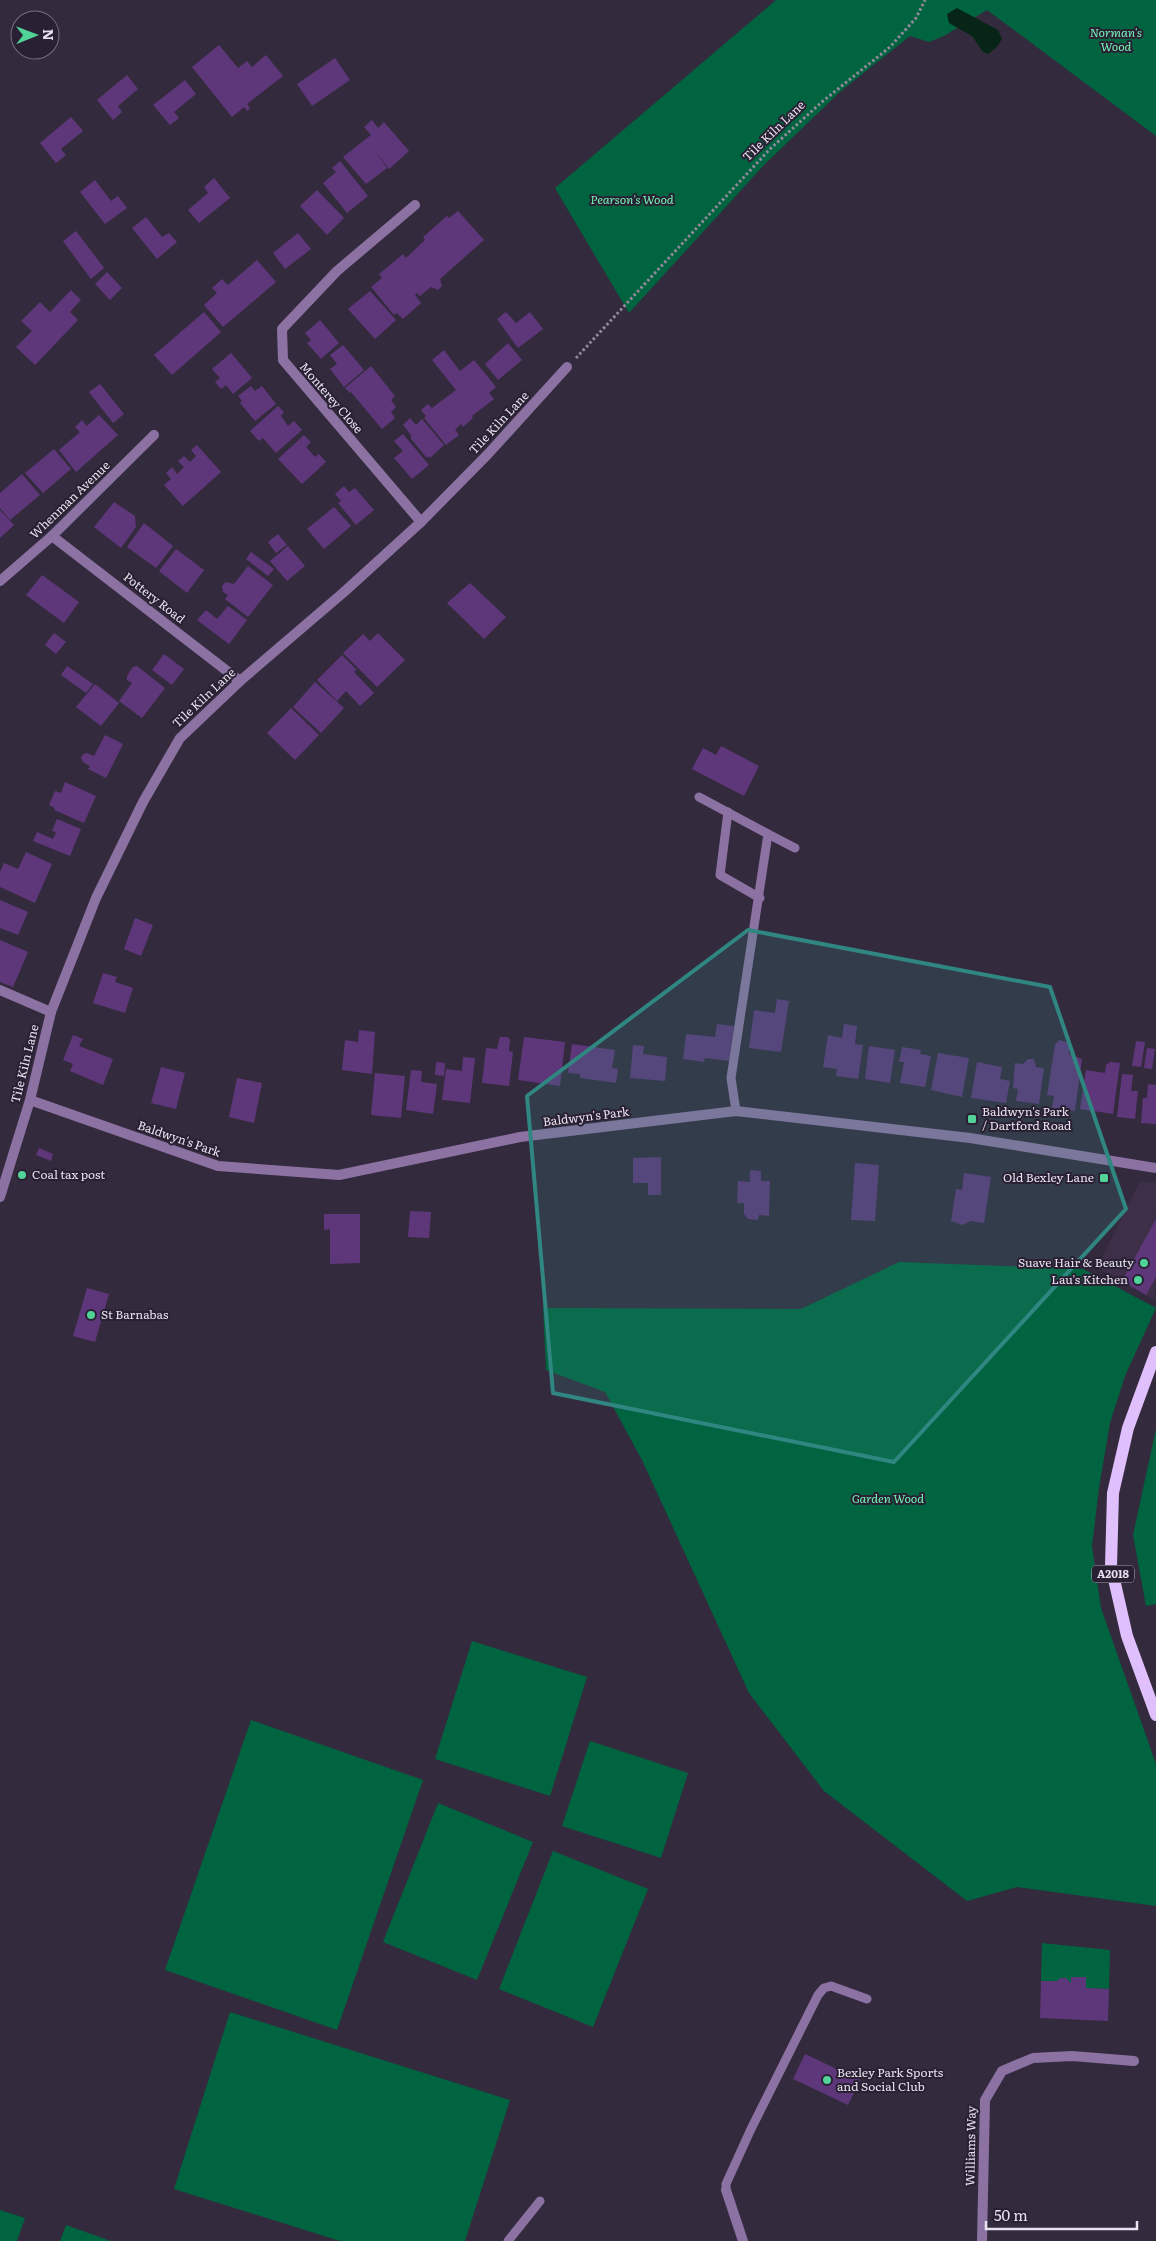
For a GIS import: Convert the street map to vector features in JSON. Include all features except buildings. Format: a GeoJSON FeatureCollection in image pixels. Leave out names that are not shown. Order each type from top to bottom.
{"type":"FeatureCollection","features":[{"type":"Feature","properties":{"kind":"main road","name":"A2018"},"geometry":{"type":"LineString","coordinates":[[1156,1352],[1128,1428],[1113,1493],[1111,1566],[1127,1636],[1156,1714]]}},
{"type":"Feature","properties":{"kind":"street","name":"Monterey Close"},"geometry":{"type":"LineString","coordinates":[[415,205],[337,271],[282,330],[283,360],[421,522]]}},
{"type":"Feature","properties":{"kind":"street","name":"Tile Kiln Lane"},"geometry":{"type":"LineString","coordinates":[[0,1197],[30,1100],[51,1012],[96,898],[143,802],[180,738],[240,681],[344,592],[421,522],[488,454],[567,367]]}},
{"type":"Feature","properties":{"kind":"street","name":"Whenman Avenue"},"geometry":{"type":"LineString","coordinates":[[0,580],[52,536],[154,436]]}},
{"type":"Feature","properties":{"kind":"street","name":"Pottery Road"},"geometry":{"type":"LineString","coordinates":[[52,536],[240,681]]}},
{"type":"Feature","properties":{"kind":"street"},"geometry":{"type":"LineString","coordinates":[[0,990],[51,1012]]}},
{"type":"Feature","properties":{"kind":"street","name":"Baldwyn's Park"},"geometry":{"type":"LineString","coordinates":[[30,1100],[218,1166],[340,1175],[520,1137],[736,1112],[970,1138],[1156,1168]]}},
{"type":"Feature","properties":{"kind":"street","name":"Williams Way"},"geometry":{"type":"LineString","coordinates":[[982,2241],[985,2100],[1002,2071],[1032,2058],[1072,2056],[1134,2061]]}},
{"type":"Feature","properties":{"kind":"street"},"geometry":{"type":"LineString","coordinates":[[726,2190],[743,2241]]}},
{"type":"Feature","properties":{"kind":"lane"},"geometry":{"type":"LineString","coordinates":[[699,797],[795,848]]}},
{"type":"Feature","properties":{"kind":"lane"},"geometry":{"type":"LineString","coordinates":[[728,812],[720,875],[760,898]]}},
{"type":"Feature","properties":{"kind":"lane"},"geometry":{"type":"LineString","coordinates":[[736,1112],[731,1078],[760,898],[768,834]]}},
{"type":"Feature","properties":{"kind":"lane"},"geometry":{"type":"LineString","coordinates":[[726,2190],[726,2184],[751,2129],[818,1995],[824,1988],[831,1986],[867,1999]]}},
{"type":"Feature","properties":{"kind":"lane"},"geometry":{"type":"LineString","coordinates":[[508,2241],[540,2201]]}},
{"type":"Feature","properties":{"kind":"path","name":"Tile Kiln Lane"},"geometry":{"type":"LineString","coordinates":[[567,367],[770,149],[823,101],[890,48],[916,18],[925,0]]}},
{"type":"Feature","properties":{"kind":"highlighted area"},"geometry":{"type":"Polygon","coordinates":[[[748,930],[1050,987],[1126,1209],[894,1462],[553,1393],[527,1096],[748,930]]]}},
{"type":"Feature","properties":{"kind":"shaded area"},"geometry":{"type":"Polygon","coordinates":[[[957,8],[998,30],[1002,39],[997,47],[988,54],[983,52],[972,36],[949,23],[947,14],[957,8]]]}},
{"type":"Feature","properties":{"kind":"shaded area"},"geometry":{"type":"Polygon","coordinates":[[[1140,1181],[1156,1183],[1155,1300],[1097,1268],[1140,1181]]]}},
{"type":"Feature","properties":{"kind":"green space","name":"Pearson's Wood"},"geometry":{"type":"Polygon","coordinates":[[[776,0],[1156,0],[1156,136],[987,10],[944,36],[929,42],[910,36],[841,91],[765,164],[629,313],[555,188],[776,0]]]}},
{"type":"Feature","properties":{"kind":"green space","name":"Garden Wood"},"geometry":{"type":"Polygon","coordinates":[[[899,1262],[1083,1269],[1156,1308],[1125,1376],[1110,1423],[1092,1546],[1101,1608],[1156,1764],[1156,1906],[1017,1887],[967,1901],[824,1791],[749,1693],[642,1460],[605,1392],[546,1370],[543,1308],[801,1309],[899,1262]]]}},
{"type":"Feature","properties":{"kind":"green space"},"geometry":{"type":"Polygon","coordinates":[[[1156,1429],[1156,1604],[1146,1606],[1133,1535],[1156,1429]]]}},
{"type":"Feature","properties":{"kind":"green space"},"geometry":{"type":"Polygon","coordinates":[[[472,1641],[587,1677],[550,1796],[435,1759],[472,1641]]]}},
{"type":"Feature","properties":{"kind":"green space"},"geometry":{"type":"Polygon","coordinates":[[[251,1720],[423,1780],[337,2030],[165,1970],[251,1720]]]}},
{"type":"Feature","properties":{"kind":"green space"},"geometry":{"type":"Polygon","coordinates":[[[590,1741],[688,1773],[661,1858],[562,1826],[590,1741]]]}},
{"type":"Feature","properties":{"kind":"green space"},"geometry":{"type":"Polygon","coordinates":[[[438,1803],[533,1842],[477,1980],[383,1942],[438,1803]]]}},
{"type":"Feature","properties":{"kind":"green space"},"geometry":{"type":"Polygon","coordinates":[[[553,1851],[648,1889],[593,2027],[499,1989],[553,1851]]]}},
{"type":"Feature","properties":{"kind":"green space"},"geometry":{"type":"Polygon","coordinates":[[[1042,1943],[1110,1950],[1109,1989],[1086,1988],[1086,1977],[1072,1977],[1071,1983],[1041,1981],[1042,1943]]]}},
{"type":"Feature","properties":{"kind":"green space"},"geometry":{"type":"Polygon","coordinates":[[[230,2012],[510,2100],[465,2241],[340,2241],[174,2189],[230,2012]]]}},
{"type":"Feature","properties":{"kind":"green space"},"geometry":{"type":"Polygon","coordinates":[[[0,2210],[25,2218],[17,2241],[0,2241],[0,2210]]]}},
{"type":"Feature","properties":{"kind":"green space"},"geometry":{"type":"Polygon","coordinates":[[[66,2225],[111,2241],[60,2241],[66,2225]]]}},
{"type":"Feature","properties":{"kind":"place","name":"Baldwyn's Park / Dartford Road"},"geometry":{"type":"Point","coordinates":[972,1119]}},
{"type":"Feature","properties":{"kind":"place","name":"Coal tax post"},"geometry":{"type":"Point","coordinates":[22,1175]}},
{"type":"Feature","properties":{"kind":"place","name":"Old Bexley Lane"},"geometry":{"type":"Point","coordinates":[1104,1178]}},
{"type":"Feature","properties":{"kind":"place","name":"Suave Hair & Beauty"},"geometry":{"type":"Point","coordinates":[1144,1263]}},
{"type":"Feature","properties":{"kind":"place","name":"Lau's Kitchen"},"geometry":{"type":"Point","coordinates":[1138,1280]}},
{"type":"Feature","properties":{"kind":"place","name":"St Barnabas"},"geometry":{"type":"Point","coordinates":[91,1315]}},
{"type":"Feature","properties":{"kind":"place","name":"Bexley Park Sports and Social Club"},"geometry":{"type":"Point","coordinates":[827,2080]}},
{"type":"Feature","properties":{"kind":"park label","name":"Norman's Wood"},"geometry":{"type":"Point","coordinates":[1116,40]}}]}
